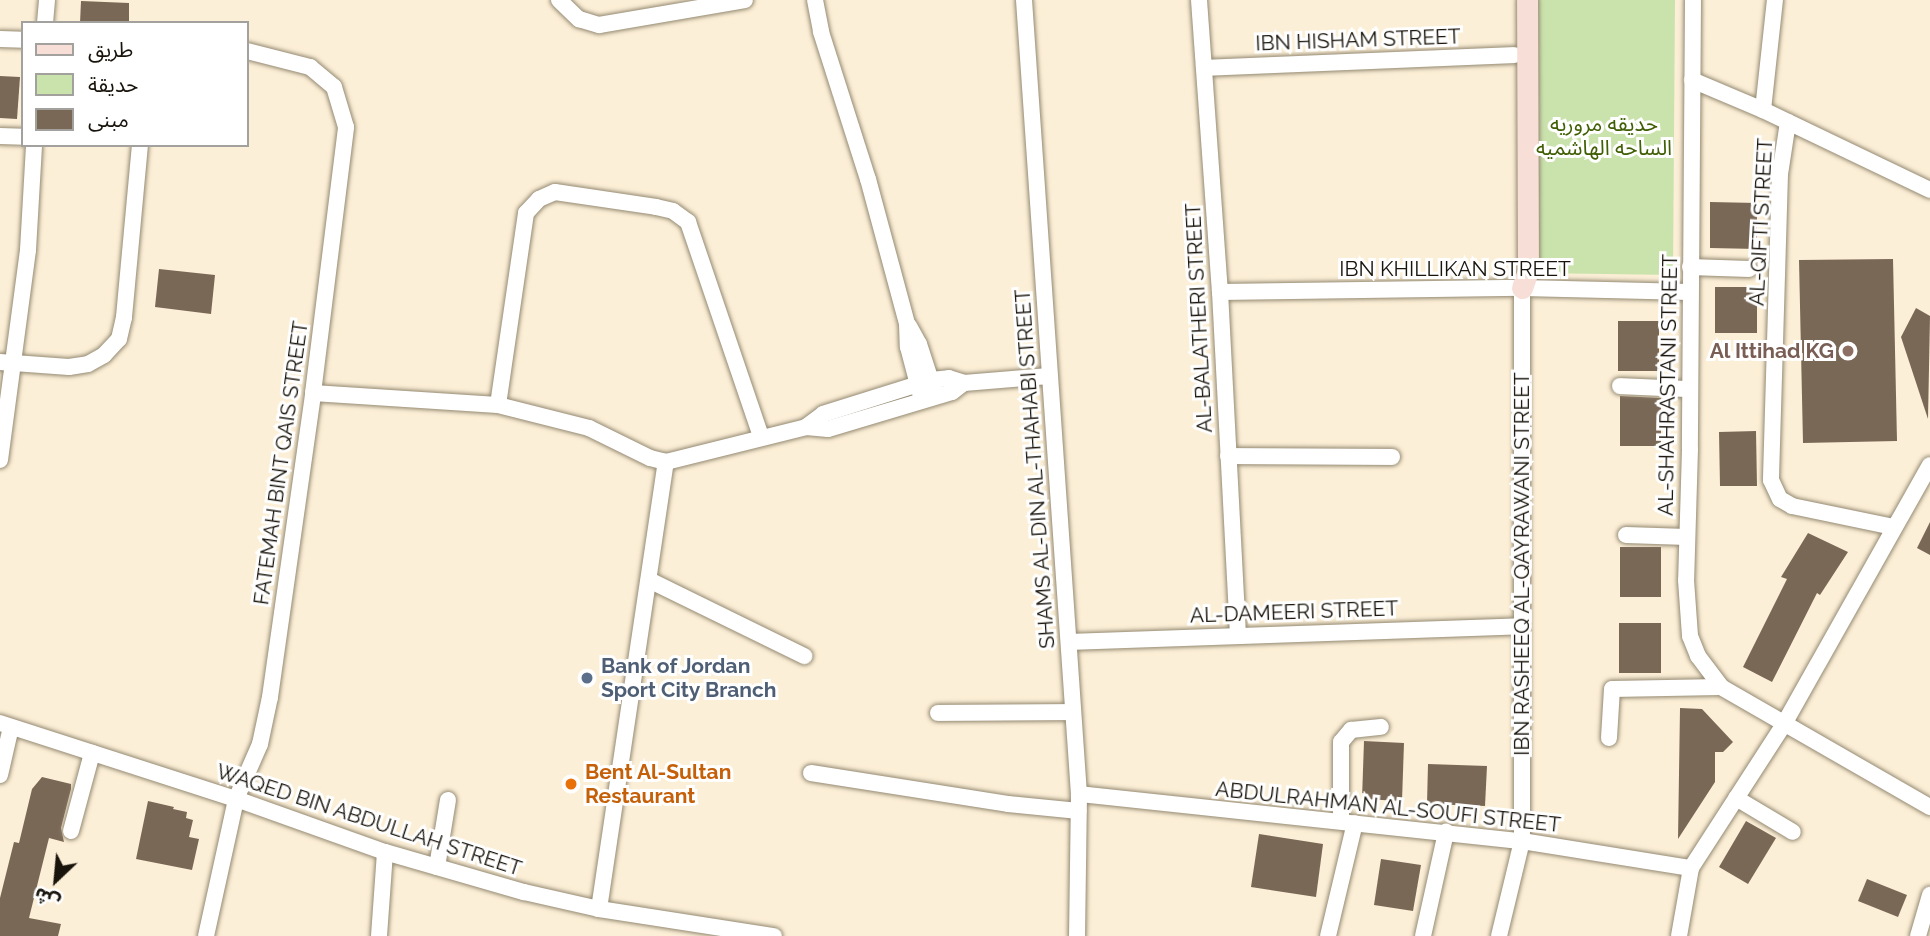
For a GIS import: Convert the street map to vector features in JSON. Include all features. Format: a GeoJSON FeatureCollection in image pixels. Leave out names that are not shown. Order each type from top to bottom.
{"type":"FeatureCollection","features":[{"type":"Feature","properties":{"kind":"main road","name":"IBN RASHEEQ AL-QAYRAWANI STREET"},"geometry":{"type":"LineString","coordinates":[[1514,0],[1518,276],[1522,288]]}},
{"type":"Feature","properties":{"kind":"main road","name":"IBN RASHEEQ AL-QAYRAWANI STREET"},"geometry":{"type":"LineString","coordinates":[[1522,288],[1528,271],[1527,0]]}},
{"type":"Feature","properties":{"kind":"street"},"geometry":{"type":"LineString","coordinates":[[45,21],[47,0]]}},
{"type":"Feature","properties":{"kind":"street"},"geometry":{"type":"LineString","coordinates":[[559,0],[579,19],[599,25],[744,0]]}},
{"type":"Feature","properties":{"kind":"street"},"geometry":{"type":"LineString","coordinates":[[815,0],[821,32],[868,179],[907,324],[919,344],[926,390]]}},
{"type":"Feature","properties":{"kind":"street","name":"SHAMS AL-DIN AL-THAHABI STREET"},"geometry":{"type":"LineString","coordinates":[[1024,0],[1079,794],[1077,936]]}},
{"type":"Feature","properties":{"kind":"street","name":"AL-BALATHERI STREET"},"geometry":{"type":"LineString","coordinates":[[1199,0],[1220,292],[1238,634]]}},
{"type":"Feature","properties":{"kind":"street","name":"AL-SHAHRASTANI STREET"},"geometry":{"type":"LineString","coordinates":[[1693,0],[1687,537],[1690,636],[1698,656],[1721,687],[1930,807]]}},
{"type":"Feature","properties":{"kind":"street"},"geometry":{"type":"LineString","coordinates":[[1763,110],[1775,0]]}},
{"type":"Feature","properties":{"kind":"street"},"geometry":{"type":"LineString","coordinates":[[0,39],[21,40]]}},
{"type":"Feature","properties":{"kind":"street","name":"FATEMAH BINT QAIS STREET"},"geometry":{"type":"LineString","coordinates":[[206,936],[236,799],[260,744],[270,697],[313,393],[346,127],[334,87],[310,67],[248,51]]}},
{"type":"Feature","properties":{"kind":"street","name":"IBN HISHAM STREET"},"geometry":{"type":"LineString","coordinates":[[1204,68],[1514,55]]}},
{"type":"Feature","properties":{"kind":"street"},"geometry":{"type":"LineString","coordinates":[[1692,80],[1763,110],[1930,190]]}},
{"type":"Feature","properties":{"kind":"street","name":"AL-QIFTI STREET"},"geometry":{"type":"LineString","coordinates":[[1788,122],[1780,174],[1771,481],[1780,499],[1792,506],[1893,527]]}},
{"type":"Feature","properties":{"kind":"street"},"geometry":{"type":"LineString","coordinates":[[0,136],[21,137]]}},
{"type":"Feature","properties":{"kind":"street"},"geometry":{"type":"LineString","coordinates":[[0,460],[8,363],[32,217],[34,147]]}},
{"type":"Feature","properties":{"kind":"street"},"geometry":{"type":"LineString","coordinates":[[8,363],[69,367],[88,364],[104,355],[119,339],[124,317],[140,147]]}},
{"type":"Feature","properties":{"kind":"street"},"geometry":{"type":"LineString","coordinates":[[498,405],[526,213],[539,199],[555,192],[656,207],[673,211],[688,222],[761,437]]}},
{"type":"Feature","properties":{"kind":"street"},"geometry":{"type":"LineString","coordinates":[[1690,267],[1749,269]]}},
{"type":"Feature","properties":{"kind":"street","name":"IBN KHILLIKAN STREET"},"geometry":{"type":"LineString","coordinates":[[1220,292],[1522,288],[1690,292]]}},
{"type":"Feature","properties":{"kind":"street","name":"IBN RASHEEQ AL-QAYRAWANI STREET"},"geometry":{"type":"LineString","coordinates":[[1499,936],[1522,841],[1522,288]]}},
{"type":"Feature","properties":{"kind":"street"},"geometry":{"type":"LineString","coordinates":[[313,393],[498,405],[589,428],[650,458],[666,462],[806,427],[828,429],[926,390],[952,392],[964,383],[1049,376]]}},
{"type":"Feature","properties":{"kind":"street"},"geometry":{"type":"LineString","coordinates":[[1620,386],[1690,389]]}},
{"type":"Feature","properties":{"kind":"street"},"geometry":{"type":"LineString","coordinates":[[1228,456],[1392,457]]}},
{"type":"Feature","properties":{"kind":"street"},"geometry":{"type":"LineString","coordinates":[[598,909],[666,462]]}},
{"type":"Feature","properties":{"kind":"street"},"geometry":{"type":"LineString","coordinates":[[1679,936],[1691,868],[1784,724],[1930,465]]}},
{"type":"Feature","properties":{"kind":"street"},"geometry":{"type":"LineString","coordinates":[[1626,535],[1687,537]]}},
{"type":"Feature","properties":{"kind":"street"},"geometry":{"type":"LineString","coordinates":[[649,579],[804,656]]}},
{"type":"Feature","properties":{"kind":"street","name":"AL-DAMEERI STREET"},"geometry":{"type":"LineString","coordinates":[[1069,642],[1521,626]]}},
{"type":"Feature","properties":{"kind":"street"},"geometry":{"type":"LineString","coordinates":[[1609,738],[1612,689],[1721,687]]}},
{"type":"Feature","properties":{"kind":"street"},"geometry":{"type":"LineString","coordinates":[[938,713],[1072,712]]}},
{"type":"Feature","properties":{"kind":"street"},"geometry":{"type":"LineString","coordinates":[[0,775],[6,725]]}},
{"type":"Feature","properties":{"kind":"street","name":"WAQED BIN ABDULLAH STREET"},"geometry":{"type":"LineString","coordinates":[[6,725],[437,867],[598,909],[773,936]]}},
{"type":"Feature","properties":{"kind":"street"},"geometry":{"type":"LineString","coordinates":[[1328,936],[1348,822],[1341,742],[1351,730],[1381,727]]}},
{"type":"Feature","properties":{"kind":"street"},"geometry":{"type":"LineString","coordinates":[[71,831],[92,753]]}},
{"type":"Feature","properties":{"kind":"street"},"geometry":{"type":"LineString","coordinates":[[811,773],[1008,804],[1079,811]]}},
{"type":"Feature","properties":{"kind":"street","name":"ABDULRAHMAN AL-SOUFI STREET"},"geometry":{"type":"LineString","coordinates":[[1079,794],[1522,841],[1691,868]]}},
{"type":"Feature","properties":{"kind":"street"},"geometry":{"type":"LineString","coordinates":[[1736,797],[1793,832]]}},
{"type":"Feature","properties":{"kind":"street"},"geometry":{"type":"LineString","coordinates":[[437,867],[448,800]]}},
{"type":"Feature","properties":{"kind":"street"},"geometry":{"type":"LineString","coordinates":[[1423,936],[1446,832]]}},
{"type":"Feature","properties":{"kind":"street"},"geometry":{"type":"LineString","coordinates":[[379,936],[385,852]]}},
{"type":"Feature","properties":{"kind":"street"},"geometry":{"type":"LineString","coordinates":[[1917,936],[1930,895]]}},
{"type":"Feature","properties":{"kind":"green space","name":"حديقه مروريه الساحه الهاشميه"},"geometry":{"type":"Polygon","coordinates":[[[1535,0],[1675,0],[1673,275],[1533,273],[1535,0]]]}},
{"type":"Feature","properties":{"kind":"building"},"geometry":{"type":"Polygon","coordinates":[[[81,1],[129,3],[129,21],[80,21],[81,1]]]}},
{"type":"Feature","properties":{"kind":"building"},"geometry":{"type":"Polygon","coordinates":[[[0,76],[20,77],[17,119],[0,118],[0,76]]]}},
{"type":"Feature","properties":{"kind":"building"},"geometry":{"type":"Polygon","coordinates":[[[1710,202],[1757,203],[1757,249],[1710,248],[1710,202]]]}},
{"type":"Feature","properties":{"kind":"building","name":"Al Ittihad KG"},"geometry":{"type":"Polygon","coordinates":[[[1893,259],[1897,441],[1803,443],[1799,260],[1893,259]]]}},
{"type":"Feature","properties":{"kind":"building"},"geometry":{"type":"Polygon","coordinates":[[[159,269],[215,275],[211,314],[155,307],[159,269]]]}},
{"type":"Feature","properties":{"kind":"building"},"geometry":{"type":"Polygon","coordinates":[[[1715,287],[1757,287],[1757,333],[1715,333],[1715,287]]]}},
{"type":"Feature","properties":{"kind":"building"},"geometry":{"type":"Polygon","coordinates":[[[1916,308],[1930,316],[1928,419],[1901,337],[1916,308]]]}},
{"type":"Feature","properties":{"kind":"building"},"geometry":{"type":"Polygon","coordinates":[[[1618,321],[1659,321],[1659,371],[1618,371],[1618,321]]]}},
{"type":"Feature","properties":{"kind":"building"},"geometry":{"type":"Polygon","coordinates":[[[1620,396],[1661,398],[1661,446],[1620,446],[1620,396]]]}},
{"type":"Feature","properties":{"kind":"building"},"geometry":{"type":"Polygon","coordinates":[[[1756,431],[1757,486],[1720,486],[1719,432],[1756,431]]]}},
{"type":"Feature","properties":{"kind":"building"},"geometry":{"type":"Polygon","coordinates":[[[1930,522],[1930,555],[1917,548],[1930,522]]]}},
{"type":"Feature","properties":{"kind":"building"},"geometry":{"type":"Polygon","coordinates":[[[1808,533],[1848,552],[1820,595],[1817,593],[1772,682],[1743,667],[1787,579],[1781,577],[1808,533]]]}},
{"type":"Feature","properties":{"kind":"building"},"geometry":{"type":"Polygon","coordinates":[[[1620,547],[1661,547],[1661,597],[1620,597],[1620,547]]]}},
{"type":"Feature","properties":{"kind":"building"},"geometry":{"type":"Polygon","coordinates":[[[1619,623],[1661,623],[1661,673],[1619,673],[1619,623]]]}},
{"type":"Feature","properties":{"kind":"building"},"geometry":{"type":"Polygon","coordinates":[[[1680,708],[1702,709],[1733,742],[1723,752],[1715,752],[1715,782],[1678,839],[1680,708]]]}},
{"type":"Feature","properties":{"kind":"building"},"geometry":{"type":"Polygon","coordinates":[[[1364,741],[1404,743],[1402,801],[1362,799],[1364,741]]]}},
{"type":"Feature","properties":{"kind":"building"},"geometry":{"type":"Polygon","coordinates":[[[1428,764],[1487,766],[1485,806],[1427,804],[1428,764]]]}},
{"type":"Feature","properties":{"kind":"building"},"geometry":{"type":"Polygon","coordinates":[[[42,777],[71,784],[61,828],[64,842],[49,838],[29,918],[61,924],[58,936],[0,936],[0,898],[14,842],[19,843],[32,789],[42,777]]]}},
{"type":"Feature","properties":{"kind":"building"},"geometry":{"type":"Polygon","coordinates":[[[148,801],[187,812],[186,818],[193,820],[189,837],[199,839],[192,870],[136,859],[148,801]]]}},
{"type":"Feature","properties":{"kind":"building"},"geometry":{"type":"Polygon","coordinates":[[[1746,821],[1776,838],[1748,884],[1719,867],[1746,821]]]}},
{"type":"Feature","properties":{"kind":"building"},"geometry":{"type":"Polygon","coordinates":[[[1259,834],[1323,844],[1316,897],[1251,887],[1259,834]]]}},
{"type":"Feature","properties":{"kind":"building"},"geometry":{"type":"Polygon","coordinates":[[[1381,859],[1421,865],[1413,911],[1374,905],[1381,859]]]}},
{"type":"Feature","properties":{"kind":"building"},"geometry":{"type":"Polygon","coordinates":[[[1867,879],[1907,895],[1898,917],[1858,901],[1867,879]]]}},
{"type":"Feature","properties":{"kind":"place","name":"Al Ittihad KG"},"geometry":{"type":"Point","coordinates":[1848,351]}},
{"type":"Feature","properties":{"kind":"place","name":"Bank of Jordan Sport City Branch"},"geometry":{"type":"Point","coordinates":[587,678]}},
{"type":"Feature","properties":{"kind":"place","name":"Bent Al-Sultan Restaurant"},"geometry":{"type":"Point","coordinates":[571,784]}}]}
